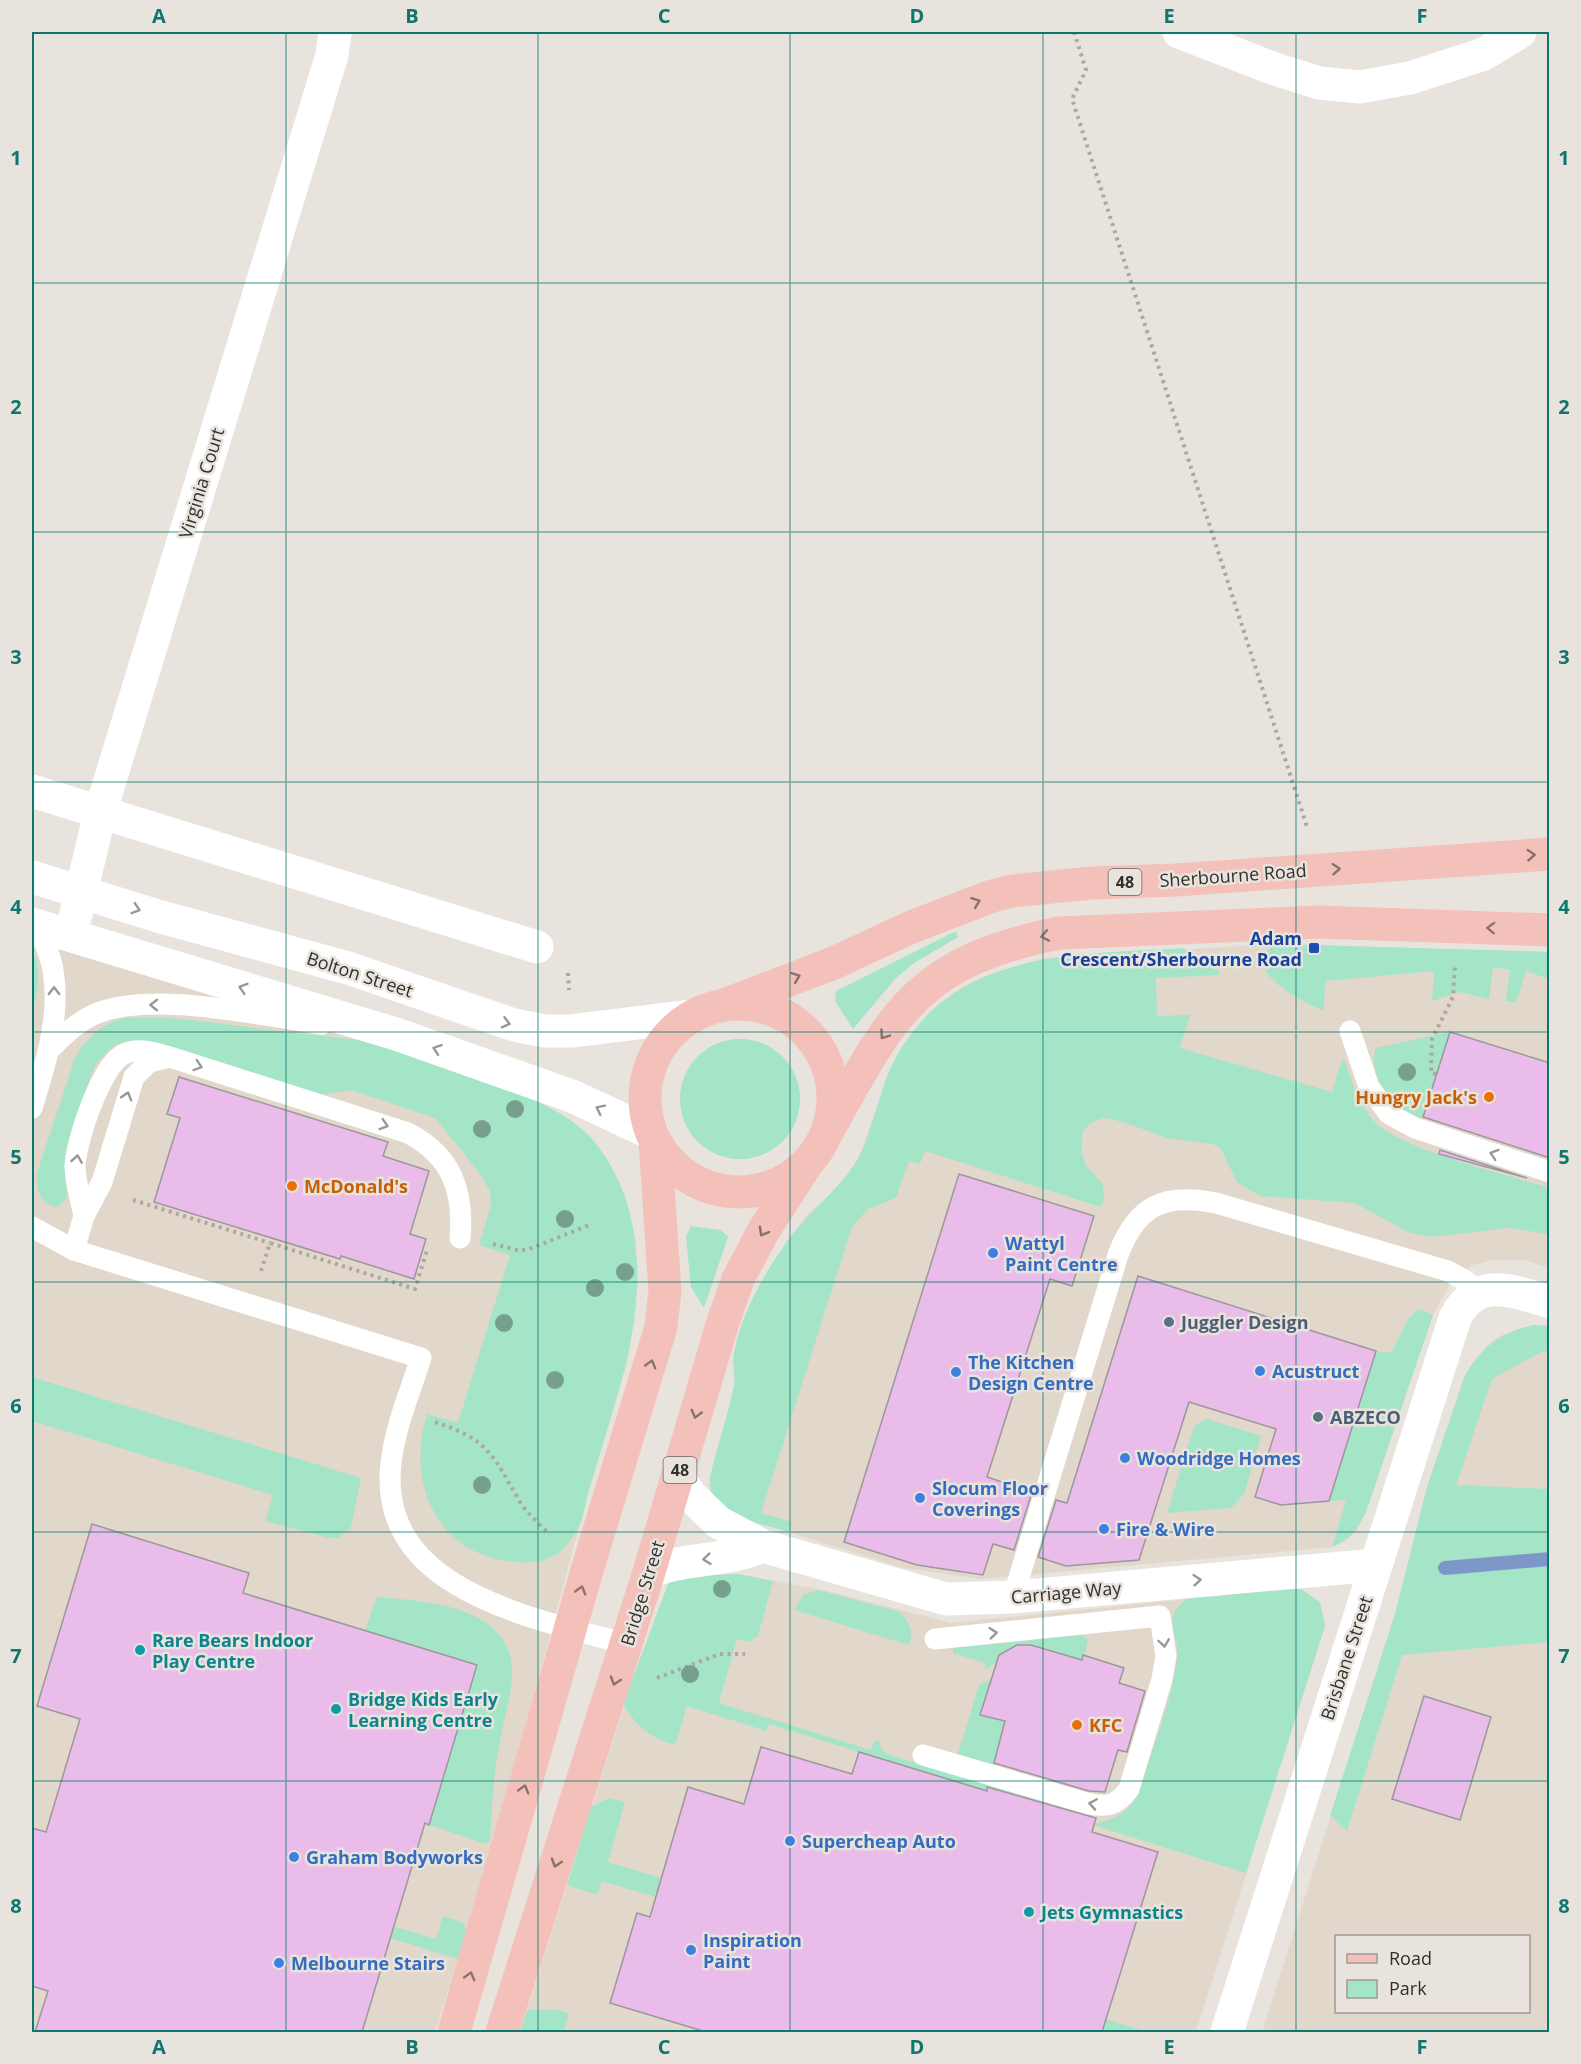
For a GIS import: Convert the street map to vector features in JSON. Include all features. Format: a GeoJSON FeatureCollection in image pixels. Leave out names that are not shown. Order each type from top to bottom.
{"type":"FeatureCollection","features":[{"type":"Feature","properties":{"kind":"main road","name":"Sherbourne Road"},"geometry":{"type":"LineString","coordinates":[[707,1011],[836,962],[909,928],[992,896],[1013,891],[1092,883],[1550,854]]}},
{"type":"Feature","properties":{"kind":"main road","name":"48"},"geometry":{"type":"LineString","coordinates":[[824,1138],[832,1114],[833,1089],[829,1071],[813,1040],[786,1017],[766,1008],[744,1005],[707,1011],[669,1036],[652,1062],[645,1093],[645,1110],[654,1138],[669,1163],[687,1178],[717,1191],[749,1193],[780,1183],[806,1165],[824,1138],[870,1054],[915,996],[936,978],[967,960],[1028,939],[1059,933],[1319,922],[1550,930]]}},
{"type":"Feature","properties":{"kind":"main road","name":"48"},"geometry":{"type":"LineString","coordinates":[[454,2032],[570,1628],[661,1327],[665,1291],[654,1138]]}},
{"type":"Feature","properties":{"kind":"main road","name":"Bridge Street"},"geometry":{"type":"LineString","coordinates":[[502,2032],[650,1572],[718,1336],[738,1279],[764,1230],[806,1165]]}},
{"type":"Feature","properties":{"kind":"street","name":"Virginia Court"},"geometry":{"type":"LineString","coordinates":[[71,935],[100,813],[332,55],[335,32]]}},
{"type":"Feature","properties":{"kind":"street"},"geometry":{"type":"LineString","coordinates":[[1179,32],[1275,69],[1319,83],[1360,87],[1410,78],[1484,54],[1520,32]]}},
{"type":"Feature","properties":{"kind":"street"},"geometry":{"type":"LineString","coordinates":[[32,791],[537,947]]}},
{"type":"Feature","properties":{"kind":"street","name":"Bolton Street"},"geometry":{"type":"LineString","coordinates":[[32,877],[348,968],[514,1025],[545,1031],[571,1031],[707,1011]]}},
{"type":"Feature","properties":{"kind":"street"},"geometry":{"type":"LineString","coordinates":[[35,925],[399,1035],[572,1096],[654,1138]]}},
{"type":"Feature","properties":{"kind":"street"},"geometry":{"type":"LineString","coordinates":[[1479,1293],[1501,1289],[1550,1302]]}},
{"type":"Feature","properties":{"kind":"street","name":"Brisbane Street"},"geometry":{"type":"LineString","coordinates":[[1227,2032],[1455,1318],[1468,1300],[1479,1293]]}},
{"type":"Feature","properties":{"kind":"street","name":"Carriage Way"},"geometry":{"type":"LineString","coordinates":[[678,1477],[691,1496],[718,1522],[763,1546],[946,1599],[1013,1597],[1376,1565]]}},
{"type":"Feature","properties":{"kind":"street"},"geometry":{"type":"LineString","coordinates":[[650,1572],[678,1563],[740,1555],[763,1546]]}},
{"type":"Feature","properties":{"kind":"lane"},"geometry":{"type":"LineString","coordinates":[[32,1108],[50,1049],[54,979],[48,950],[35,925]]}},
{"type":"Feature","properties":{"kind":"lane"},"geometry":{"type":"LineString","coordinates":[[50,1049],[66,1033],[95,1014],[143,1005],[190,1006],[399,1035]]}},
{"type":"Feature","properties":{"kind":"lane"},"geometry":{"type":"LineString","coordinates":[[1350,1031],[1360,1069],[1369,1087],[1389,1114],[1415,1128],[1550,1172]]}},
{"type":"Feature","properties":{"kind":"lane"},"geometry":{"type":"LineString","coordinates":[[84,1216],[76,1176],[76,1156],[101,1080],[107,1069],[126,1053],[151,1052],[408,1132],[421,1139],[441,1157],[453,1178],[460,1206],[460,1238]]}},
{"type":"Feature","properties":{"kind":"lane"},"geometry":{"type":"LineString","coordinates":[[74,1250],[84,1216],[98,1190],[134,1077],[149,1062],[170,1057]]}},
{"type":"Feature","properties":{"kind":"lane"},"geometry":{"type":"LineString","coordinates":[[1013,1597],[1118,1255],[1131,1228],[1155,1204],[1183,1199],[1216,1203],[1448,1271],[1466,1281],[1479,1293]]}},
{"type":"Feature","properties":{"kind":"lane"},"geometry":{"type":"LineString","coordinates":[[32,1227],[74,1250],[421,1358],[393,1452],[390,1483],[397,1517],[413,1549],[430,1568],[451,1583],[489,1601],[627,1644]]}},
{"type":"Feature","properties":{"kind":"lane"},"geometry":{"type":"LineString","coordinates":[[923,1755],[1086,1803],[1112,1806],[1122,1799],[1129,1789],[1162,1678],[1166,1656],[1155,1584]]}},
{"type":"Feature","properties":{"kind":"lane"},"geometry":{"type":"LineString","coordinates":[[935,1640],[1160,1616]]}},
{"type":"Feature","properties":{"kind":"path"},"geometry":{"type":"LineString","coordinates":[[1074,32],[1086,70],[1072,99],[1298,802],[1323,870]]}},
{"type":"Feature","properties":{"kind":"path"},"geometry":{"type":"LineString","coordinates":[[1436,1074],[1431,1073],[1432,1039],[1453,997],[1456,956]]}},
{"type":"Feature","properties":{"kind":"path"},"geometry":{"type":"LineString","coordinates":[[98,1190],[415,1289],[431,1236],[460,1238],[527,1250],[592,1224]]}},
{"type":"Feature","properties":{"kind":"path"},"geometry":{"type":"LineString","coordinates":[[251,1304],[270,1242]]}},
{"type":"Feature","properties":{"kind":"path"},"geometry":{"type":"LineString","coordinates":[[404,1412],[458,1430],[484,1445],[503,1469],[521,1503],[548,1533]]}},
{"type":"Feature","properties":{"kind":"path"},"geometry":{"type":"LineString","coordinates":[[652,1681],[720,1654],[745,1654]]}},
{"type":"Feature","properties":{"kind":"shaded area"},"geometry":{"type":"Polygon","coordinates":[[[32,938],[339,1031],[551,1110],[573,1122],[591,1139],[617,1180],[627,1206],[635,1237],[638,1286],[628,1359],[586,1501],[489,1860],[435,2032],[32,2032],[32,938]]]}},
{"type":"Feature","properties":{"kind":"shaded area"},"geometry":{"type":"Polygon","coordinates":[[[1278,944],[1549,952],[1549,1268],[1524,1260],[1493,1260],[1473,1265],[1452,1280],[1433,1315],[1366,1512],[1357,1530],[1346,1541],[1332,1547],[982,1579],[904,1568],[743,1518],[709,1486],[734,1387],[733,1356],[743,1322],[785,1244],[806,1216],[845,1180],[857,1162],[893,1063],[930,1011],[956,991],[982,977],[1044,958],[1278,944]]]}},
{"type":"Feature","properties":{"kind":"shaded area"},"geometry":{"type":"Polygon","coordinates":[[[1533,1325],[1549,1326],[1549,2032],[1262,2032],[1395,1614],[1427,1487],[1464,1378],[1473,1362],[1490,1343],[1502,1335],[1533,1325]]]}},
{"type":"Feature","properties":{"kind":"shaded area"},"geometry":{"type":"Polygon","coordinates":[[[738,1574],[827,1591],[951,1623],[1288,1589],[1301,1589],[1320,1602],[1325,1626],[1196,2032],[520,2032],[640,1657],[738,1574]]]}},
{"type":"Feature","properties":{"kind":"green space"},"geometry":{"type":"Polygon","coordinates":[[[956,931],[958,937],[914,963],[895,979],[853,1029],[835,1001],[836,991],[956,931]]]}},
{"type":"Feature","properties":{"kind":"green space"},"geometry":{"type":"Polygon","coordinates":[[[1278,944],[1549,952],[1549,979],[1526,971],[1516,1003],[1506,1001],[1510,969],[1493,968],[1489,999],[1460,992],[1432,1001],[1434,971],[1325,981],[1324,1010],[1288,992],[1267,972],[1263,962],[1266,952],[1278,944]]]}},
{"type":"Feature","properties":{"kind":"green space"},"geometry":{"type":"Polygon","coordinates":[[[1183,948],[1219,971],[1219,975],[1156,978],[1157,1016],[1190,1015],[1180,1048],[1332,1092],[1342,1060],[1345,1061],[1353,1086],[1365,1109],[1376,1123],[1390,1133],[1432,1152],[1549,1188],[1549,1234],[1509,1228],[1431,1237],[1408,1232],[1355,1203],[1260,1196],[1237,1182],[1221,1149],[1213,1144],[1167,1138],[1105,1118],[1092,1122],[1083,1131],[1081,1152],[1086,1166],[1103,1184],[1104,1198],[1101,1207],[925,1151],[920,1164],[909,1161],[896,1198],[868,1209],[852,1227],[761,1513],[792,1522],[789,1532],[751,1521],[726,1509],[716,1500],[711,1490],[710,1477],[729,1408],[735,1377],[734,1358],[737,1340],[747,1310],[769,1268],[786,1243],[854,1165],[870,1130],[887,1076],[918,1026],[948,998],[981,978],[1019,965],[1058,957],[1183,948]]]}},
{"type":"Feature","properties":{"kind":"green space"},"geometry":{"type":"Polygon","coordinates":[[[32,949],[37,965],[38,980],[32,1012],[32,949]]]}},
{"type":"Feature","properties":{"kind":"green space"},"geometry":{"type":"Polygon","coordinates":[[[125,1018],[201,1021],[389,1045],[496,1084],[540,1103],[561,1114],[592,1139],[611,1167],[625,1197],[633,1228],[637,1261],[637,1295],[627,1361],[582,1519],[570,1541],[560,1552],[550,1558],[532,1562],[515,1562],[488,1557],[465,1546],[447,1530],[434,1511],[425,1489],[421,1465],[421,1440],[427,1414],[458,1423],[510,1255],[479,1245],[491,1206],[490,1191],[478,1171],[435,1118],[351,1090],[320,1095],[145,1041],[123,1042],[114,1046],[97,1062],[91,1075],[65,1169],[67,1199],[57,1207],[46,1203],[38,1190],[37,1173],[75,1058],[96,1032],[125,1018]]]}},
{"type":"Feature","properties":{"kind":"green space"},"geometry":{"type":"Polygon","coordinates":[[[1450,1032],[1422,1119],[1405,1112],[1391,1101],[1378,1079],[1374,1063],[1376,1048],[1450,1032]]]}},
{"type":"Feature","properties":{"kind":"green space"},"geometry":{"type":"Polygon","coordinates":[[[740,1039],[763,1044],[782,1057],[795,1076],[800,1099],[795,1122],[782,1141],[763,1154],[740,1159],[717,1154],[698,1141],[685,1122],[680,1099],[685,1076],[698,1057],[717,1044],[740,1039]]]}},
{"type":"Feature","properties":{"kind":"green space"},"geometry":{"type":"Polygon","coordinates":[[[691,1226],[721,1230],[728,1237],[704,1308],[691,1287],[686,1237],[691,1226]]]}},
{"type":"Feature","properties":{"kind":"green space"},"geometry":{"type":"Polygon","coordinates":[[[1418,1309],[1433,1315],[1366,1512],[1352,1533],[1344,1541],[1332,1547],[1346,1500],[1329,1501],[1376,1351],[1387,1353],[1392,1351],[1408,1319],[1418,1309]]]}},
{"type":"Feature","properties":{"kind":"green space"},"geometry":{"type":"Polygon","coordinates":[[[1533,1325],[1549,1326],[1549,1353],[1543,1351],[1492,1379],[1456,1485],[1549,1489],[1549,1642],[1402,1655],[1347,1831],[1330,1816],[1395,1614],[1427,1487],[1464,1378],[1477,1358],[1492,1343],[1511,1332],[1533,1325]]]}},
{"type":"Feature","properties":{"kind":"green space"},"geometry":{"type":"Polygon","coordinates":[[[32,1377],[361,1478],[351,1527],[338,1538],[329,1538],[265,1521],[273,1495],[32,1421],[32,1377]]]}},
{"type":"Feature","properties":{"kind":"green space"},"geometry":{"type":"Polygon","coordinates":[[[1207,1419],[1261,1436],[1244,1494],[1231,1508],[1167,1513],[1194,1426],[1207,1419]]]}},
{"type":"Feature","properties":{"kind":"green space"},"geometry":{"type":"Polygon","coordinates":[[[738,1574],[773,1581],[758,1636],[749,1642],[737,1639],[719,1703],[871,1750],[875,1740],[881,1742],[880,1747],[887,1754],[1066,1809],[1081,1821],[769,1724],[766,1731],[687,1706],[675,1745],[644,1730],[623,1704],[671,1576],[738,1574]]]}},
{"type":"Feature","properties":{"kind":"green space"},"geometry":{"type":"Polygon","coordinates":[[[1301,1589],[1320,1602],[1325,1626],[1246,1873],[1090,1824],[1118,1816],[1133,1803],[1137,1796],[1174,1676],[1177,1648],[1173,1621],[1178,1607],[1186,1599],[1301,1589]]]}},
{"type":"Feature","properties":{"kind":"green space"},"geometry":{"type":"Polygon","coordinates":[[[819,1590],[899,1612],[910,1627],[909,1645],[794,1610],[803,1595],[819,1590]]]}},
{"type":"Feature","properties":{"kind":"green space"},"geometry":{"type":"Polygon","coordinates":[[[377,1597],[418,1601],[461,1611],[481,1619],[497,1632],[508,1648],[512,1670],[511,1687],[496,1763],[490,1842],[483,1843],[429,1825],[477,1665],[365,1630],[377,1597]]]}},
{"type":"Feature","properties":{"kind":"green space"},"geometry":{"type":"Polygon","coordinates":[[[1082,1635],[1088,1640],[1082,1660],[1045,1648],[1025,1645],[1008,1650],[985,1670],[985,1663],[953,1653],[953,1648],[1082,1635]]]}},
{"type":"Feature","properties":{"kind":"green space"},"geometry":{"type":"Polygon","coordinates":[[[992,1679],[981,1715],[1005,1721],[1003,1729],[1005,1730],[995,1765],[958,1754],[979,1685],[992,1679]]]}},
{"type":"Feature","properties":{"kind":"green space"},"geometry":{"type":"Polygon","coordinates":[[[609,1798],[625,1802],[608,1862],[661,1878],[656,1897],[602,1881],[597,1895],[567,1885],[591,1807],[609,1798]]]}},
{"type":"Feature","properties":{"kind":"green space"},"geometry":{"type":"Polygon","coordinates":[[[443,1916],[462,1922],[467,1932],[458,1959],[390,1938],[393,1926],[436,1939],[443,1916]]]}},
{"type":"Feature","properties":{"kind":"green space"},"geometry":{"type":"Polygon","coordinates":[[[527,2010],[558,2010],[569,2013],[563,2032],[520,2032],[527,2010]]]}},
{"type":"Feature","properties":{"kind":"green space"},"geometry":{"type":"Polygon","coordinates":[[[1106,2019],[1148,2032],[1102,2032],[1106,2019]]]}},
{"type":"Feature","properties":{"kind":"building","name":"Hungry Jack's"},"geometry":{"type":"Polygon","coordinates":[[[1450,1032],[1550,1063],[1550,1158],[1423,1117],[1450,1032]]]}},
{"type":"Feature","properties":{"kind":"building","name":"McDonald's"},"geometry":{"type":"Polygon","coordinates":[[[179,1077],[388,1142],[383,1156],[429,1171],[410,1234],[426,1239],[414,1279],[341,1256],[340,1259],[154,1202],[180,1118],[167,1114],[179,1077]]]}},
{"type":"Feature","properties":{"kind":"building"},"geometry":{"type":"Polygon","coordinates":[[[1440,1150],[1527,1178],[1439,1154],[1440,1150]]]}},
{"type":"Feature","properties":{"kind":"building"},"geometry":{"type":"Polygon","coordinates":[[[959,1174],[1094,1216],[1072,1286],[1050,1279],[987,1477],[1032,1492],[1014,1550],[993,1544],[983,1575],[917,1565],[844,1542],[959,1174]]]}},
{"type":"Feature","properties":{"kind":"building"},"geometry":{"type":"Polygon","coordinates":[[[1138,1276],[1376,1351],[1329,1501],[1281,1505],[1255,1497],[1276,1429],[1189,1402],[1139,1560],[1066,1566],[1038,1557],[1056,1500],[1067,1503],[1138,1276]]]}},
{"type":"Feature","properties":{"kind":"building"},"geometry":{"type":"Polygon","coordinates":[[[92,1524],[249,1573],[243,1593],[477,1665],[429,1825],[425,1823],[362,2032],[35,2032],[48,1991],[32,1986],[32,1828],[46,1832],[80,1719],[37,1706],[92,1524]]]}},
{"type":"Feature","properties":{"kind":"building","name":"KFC"},"geometry":{"type":"Polygon","coordinates":[[[1017,1645],[1031,1645],[1082,1660],[1083,1655],[1124,1668],[1119,1683],[1145,1691],[1127,1752],[1118,1750],[1105,1792],[1089,1791],[994,1763],[1005,1721],[980,1715],[999,1655],[1017,1645]]]}},
{"type":"Feature","properties":{"kind":"building"},"geometry":{"type":"Polygon","coordinates":[[[1424,1696],[1491,1717],[1460,1820],[1392,1799],[1424,1696]]]}},
{"type":"Feature","properties":{"kind":"building"},"geometry":{"type":"Polygon","coordinates":[[[761,1747],[852,1774],[859,1752],[987,1791],[987,1787],[1096,1818],[1092,1832],[1158,1852],[1102,2032],[706,2032],[610,2003],[637,1913],[650,1917],[688,1787],[744,1804],[761,1747]]]}},
{"type":"Feature","properties":{"kind":"waterway"},"geometry":{"type":"LineString","coordinates":[[1445,1568],[1550,1559]]}},
{"type":"Feature","properties":{"kind":"place","name":"Adam Crescent/Sherbourne Road"},"geometry":{"type":"Point","coordinates":[1314,948]}},
{"type":"Feature","properties":{"kind":"place","name":"Hungry Jack's"},"geometry":{"type":"Point","coordinates":[1489,1097]}},
{"type":"Feature","properties":{"kind":"place","name":"McDonald's"},"geometry":{"type":"Point","coordinates":[292,1186]}},
{"type":"Feature","properties":{"kind":"place","name":"Wattyl Paint Centre"},"geometry":{"type":"Point","coordinates":[993,1253]}},
{"type":"Feature","properties":{"kind":"place","name":"Juggler Design"},"geometry":{"type":"Point","coordinates":[1169,1322]}},
{"type":"Feature","properties":{"kind":"place","name":"Acustruct"},"geometry":{"type":"Point","coordinates":[1260,1371]}},
{"type":"Feature","properties":{"kind":"place","name":"The Kitchen Design Centre"},"geometry":{"type":"Point","coordinates":[956,1372]}},
{"type":"Feature","properties":{"kind":"place","name":"ABZECO"},"geometry":{"type":"Point","coordinates":[1318,1417]}},
{"type":"Feature","properties":{"kind":"place","name":"Woodridge Homes"},"geometry":{"type":"Point","coordinates":[1125,1458]}},
{"type":"Feature","properties":{"kind":"place","name":"Slocum Floor Coverings"},"geometry":{"type":"Point","coordinates":[920,1498]}},
{"type":"Feature","properties":{"kind":"place","name":"Fire & Wire"},"geometry":{"type":"Point","coordinates":[1104,1529]}},
{"type":"Feature","properties":{"kind":"place","name":"Rare Bears Indoor Play Centre"},"geometry":{"type":"Point","coordinates":[140,1650]}},
{"type":"Feature","properties":{"kind":"place","name":"Bridge Kids Early Learning Centre"},"geometry":{"type":"Point","coordinates":[336,1709]}},
{"type":"Feature","properties":{"kind":"place","name":"KFC"},"geometry":{"type":"Point","coordinates":[1077,1725]}},
{"type":"Feature","properties":{"kind":"place","name":"Supercheap Auto"},"geometry":{"type":"Point","coordinates":[790,1841]}},
{"type":"Feature","properties":{"kind":"place","name":"Graham Bodyworks"},"geometry":{"type":"Point","coordinates":[294,1857]}},
{"type":"Feature","properties":{"kind":"place","name":"Jets Gymnastics"},"geometry":{"type":"Point","coordinates":[1029,1912]}},
{"type":"Feature","properties":{"kind":"place","name":"Inspiration Paint"},"geometry":{"type":"Point","coordinates":[691,1950]}},
{"type":"Feature","properties":{"kind":"place","name":"Melbourne Stairs"},"geometry":{"type":"Point","coordinates":[279,1963]}}]}
